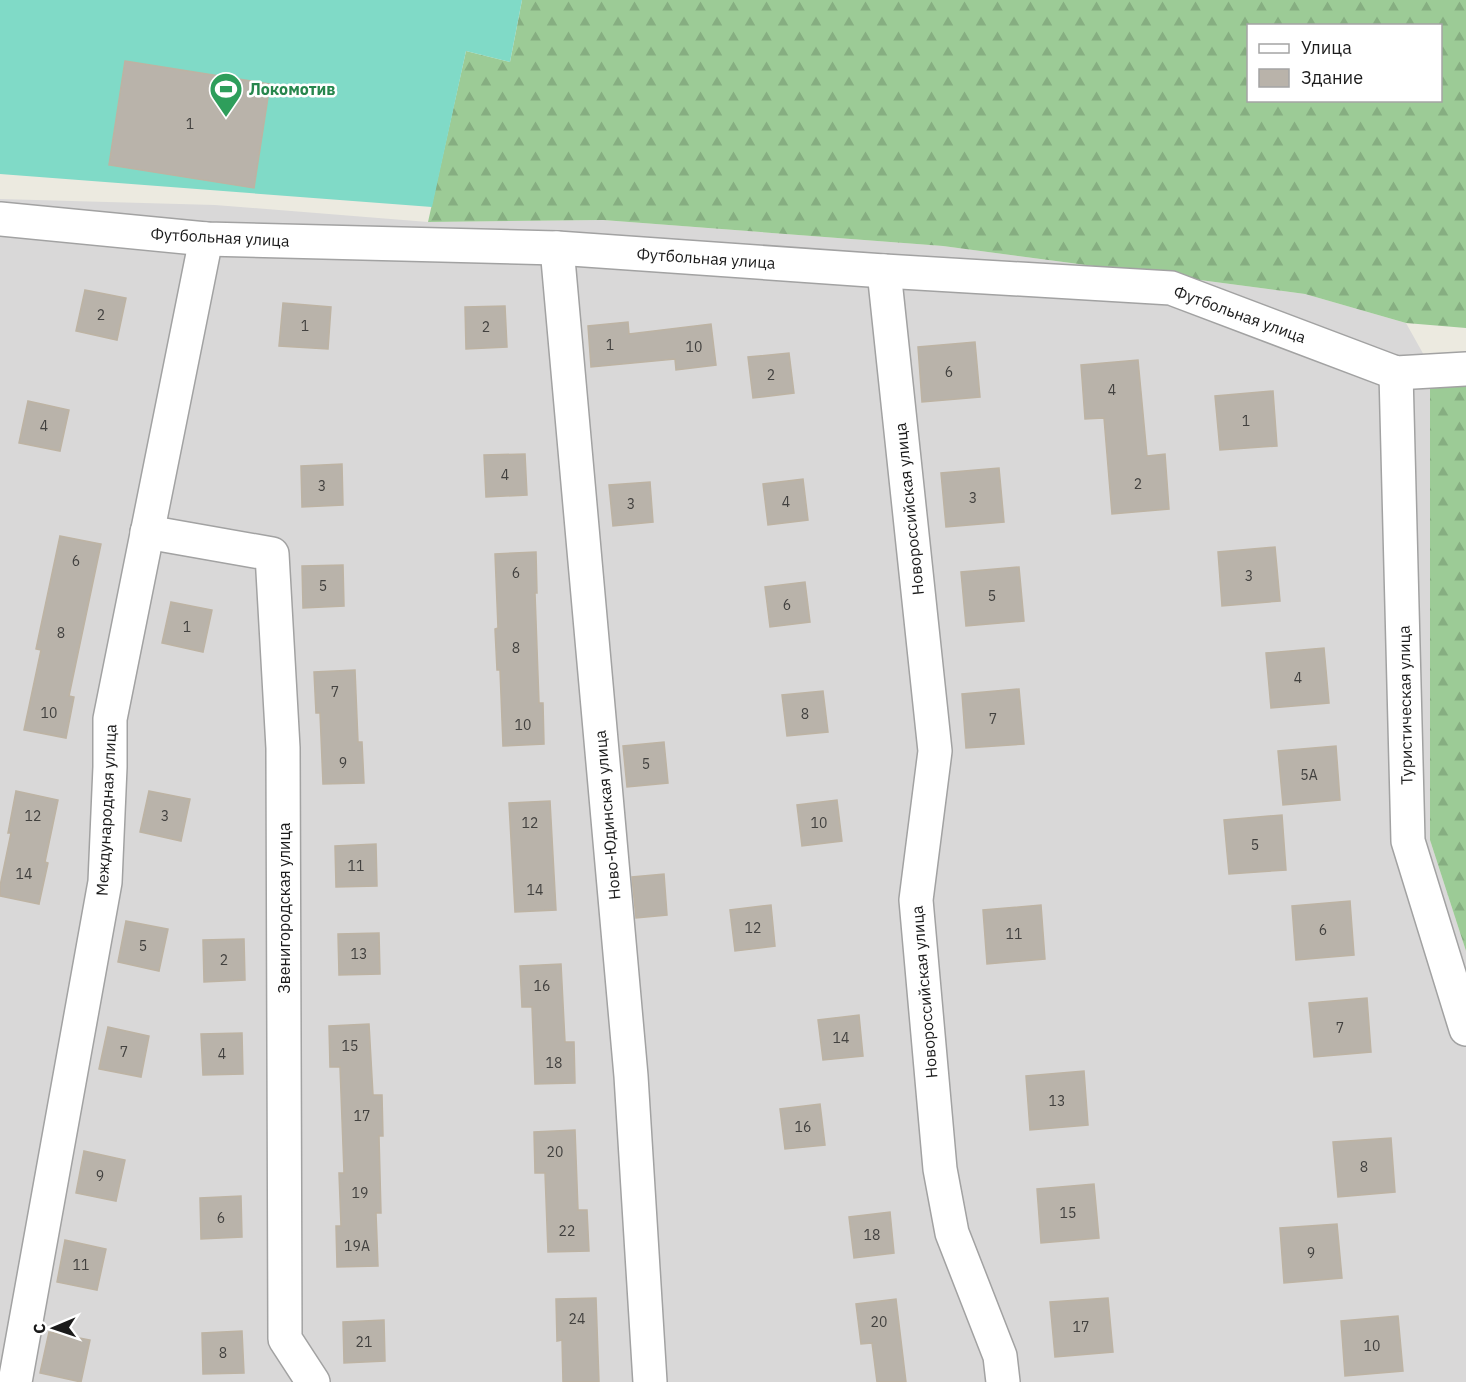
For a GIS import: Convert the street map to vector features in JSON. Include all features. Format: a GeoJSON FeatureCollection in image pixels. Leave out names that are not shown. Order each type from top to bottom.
{"type":"FeatureCollection","features":[{"type":"Feature","properties":{"kind":"street","name":"Футбольная улица"},"geometry":{"type":"LineString","coordinates":[[0,219],[206,239],[557,248],[1171,288],[1396,373]]}},
{"type":"Feature","properties":{"kind":"street","name":"Международная улица"},"geometry":{"type":"LineString","coordinates":[[15,1382],[105,882],[110,719],[206,239]]}},
{"type":"Feature","properties":{"kind":"street","name":"Ново-Юдинская улица"},"geometry":{"type":"LineString","coordinates":[[557,248],[631,1076],[650,1382]]}},
{"type":"Feature","properties":{"kind":"street","name":"Новороссийская улица"},"geometry":{"type":"LineString","coordinates":[[884,271],[935,751],[916,900],[940,1169],[952,1233],[1000,1356],[1003,1382]]}},
{"type":"Feature","properties":{"kind":"street"},"geometry":{"type":"LineString","coordinates":[[1396,373],[1466,369]]}},
{"type":"Feature","properties":{"kind":"street","name":"Туристическая улица"},"geometry":{"type":"LineString","coordinates":[[1396,373],[1408,841],[1466,1029]]}},
{"type":"Feature","properties":{"kind":"street","name":"Звенигородская улица"},"geometry":{"type":"LineString","coordinates":[[147,531],[272,554],[283,748],[285,1340],[313,1382]]}},
{"type":"Feature","properties":{"kind":"shaded area","name":"Локомотив"},"geometry":{"type":"Polygon","coordinates":[[[0,0],[522,0],[510,62],[466,51],[432,207],[0,174],[0,0]]]}},
{"type":"Feature","properties":{"kind":"shaded area"},"geometry":{"type":"Polygon","coordinates":[[[0,199],[215,205],[428,222],[603,220],[943,246],[1305,294],[1406,323],[1430,366],[1430,840],[1466,951],[1466,1382],[0,1382],[0,199]]]}},
{"type":"Feature","properties":{"kind":"green space"},"geometry":{"type":"Polygon","coordinates":[[[522,0],[1466,0],[1466,328],[1406,323],[1305,294],[943,246],[603,220],[428,222],[466,51],[510,62],[522,0]]]}},
{"type":"Feature","properties":{"kind":"green space"},"geometry":{"type":"Polygon","coordinates":[[[1430,366],[1466,368],[1466,951],[1430,840],[1430,366]]]}},
{"type":"Feature","properties":{"kind":"building"},"geometry":{"type":"Polygon","coordinates":[[[125,61],[270,84],[254,188],[109,165],[125,61]]]}},
{"type":"Feature","properties":{"kind":"building"},"geometry":{"type":"Polygon","coordinates":[[[85,290],[126,298],[117,340],[76,331],[85,290]]]}},
{"type":"Feature","properties":{"kind":"building"},"geometry":{"type":"Polygon","coordinates":[[[283,303],[331,307],[328,349],[279,346],[283,303]]]}},
{"type":"Feature","properties":{"kind":"building"},"geometry":{"type":"Polygon","coordinates":[[[505,306],[507,347],[466,349],[465,307],[505,306]]]}},
{"type":"Feature","properties":{"kind":"building"},"geometry":{"type":"Polygon","coordinates":[[[628,322],[629,334],[711,324],[716,365],[676,370],[675,359],[591,367],[588,326],[628,322]]]}},
{"type":"Feature","properties":{"kind":"building"},"geometry":{"type":"Polygon","coordinates":[[[975,342],[980,397],[922,402],[918,347],[975,342]]]}},
{"type":"Feature","properties":{"kind":"building"},"geometry":{"type":"Polygon","coordinates":[[[789,353],[794,393],[753,398],[748,357],[789,353]]]}},
{"type":"Feature","properties":{"kind":"building"},"geometry":{"type":"Polygon","coordinates":[[[1138,360],[1147,456],[1165,454],[1169,509],[1112,514],[1104,418],[1085,419],[1081,365],[1138,360]]]}},
{"type":"Feature","properties":{"kind":"building"},"geometry":{"type":"Polygon","coordinates":[[[1273,391],[1277,446],[1220,450],[1215,396],[1273,391]]]}},
{"type":"Feature","properties":{"kind":"building"},"geometry":{"type":"Polygon","coordinates":[[[28,401],[69,410],[60,451],[19,443],[28,401]]]}},
{"type":"Feature","properties":{"kind":"building"},"geometry":{"type":"Polygon","coordinates":[[[525,454],[527,495],[486,497],[484,455],[525,454]]]}},
{"type":"Feature","properties":{"kind":"building"},"geometry":{"type":"Polygon","coordinates":[[[342,464],[343,505],[302,507],[301,466],[342,464]]]}},
{"type":"Feature","properties":{"kind":"building"},"geometry":{"type":"Polygon","coordinates":[[[999,468],[1004,522],[946,527],[941,473],[999,468]]]}},
{"type":"Feature","properties":{"kind":"building"},"geometry":{"type":"Polygon","coordinates":[[[803,479],[808,520],[768,525],[763,484],[803,479]]]}},
{"type":"Feature","properties":{"kind":"building"},"geometry":{"type":"Polygon","coordinates":[[[650,482],[653,522],[613,526],[609,485],[650,482]]]}},
{"type":"Feature","properties":{"kind":"building"},"geometry":{"type":"Polygon","coordinates":[[[60,536],[101,544],[69,696],[74,697],[66,738],[24,730],[41,650],[36,649],[60,536]]]}},
{"type":"Feature","properties":{"kind":"building"},"geometry":{"type":"Polygon","coordinates":[[[1275,547],[1280,601],[1222,606],[1218,552],[1275,547]]]}},
{"type":"Feature","properties":{"kind":"building"},"geometry":{"type":"Polygon","coordinates":[[[536,552],[537,593],[535,593],[539,703],[543,703],[544,744],[503,746],[500,670],[497,670],[495,629],[498,628],[495,554],[536,552]]]}},
{"type":"Feature","properties":{"kind":"building"},"geometry":{"type":"Polygon","coordinates":[[[343,565],[344,606],[303,608],[302,566],[343,565]]]}},
{"type":"Feature","properties":{"kind":"building"},"geometry":{"type":"Polygon","coordinates":[[[1019,567],[1024,621],[966,626],[961,572],[1019,567]]]}},
{"type":"Feature","properties":{"kind":"building"},"geometry":{"type":"Polygon","coordinates":[[[805,582],[810,622],[770,627],[765,587],[805,582]]]}},
{"type":"Feature","properties":{"kind":"building"},"geometry":{"type":"Polygon","coordinates":[[[171,602],[212,610],[203,652],[162,643],[171,602]]]}},
{"type":"Feature","properties":{"kind":"building"},"geometry":{"type":"Polygon","coordinates":[[[1324,648],[1329,703],[1271,708],[1266,653],[1324,648]]]}},
{"type":"Feature","properties":{"kind":"building"},"geometry":{"type":"Polygon","coordinates":[[[355,670],[358,742],[362,742],[364,783],[323,784],[320,713],[316,713],[314,672],[355,670]]]}},
{"type":"Feature","properties":{"kind":"building"},"geometry":{"type":"Polygon","coordinates":[[[1019,689],[1024,744],[966,748],[962,694],[1019,689]]]}},
{"type":"Feature","properties":{"kind":"building"},"geometry":{"type":"Polygon","coordinates":[[[823,691],[828,732],[787,736],[782,695],[823,691]]]}},
{"type":"Feature","properties":{"kind":"building"},"geometry":{"type":"Polygon","coordinates":[[[664,742],[668,783],[627,787],[623,746],[664,742]]]}},
{"type":"Feature","properties":{"kind":"building"},"geometry":{"type":"Polygon","coordinates":[[[1336,746],[1340,800],[1283,805],[1278,751],[1336,746]]]}},
{"type":"Feature","properties":{"kind":"building"},"geometry":{"type":"Polygon","coordinates":[[[16,791],[58,800],[39,904],[0,896],[16,791]]]}},
{"type":"Feature","properties":{"kind":"building"},"geometry":{"type":"Polygon","coordinates":[[[149,791],[190,799],[181,841],[140,832],[149,791]]]}},
{"type":"Feature","properties":{"kind":"building"},"geometry":{"type":"Polygon","coordinates":[[[837,800],[842,841],[802,846],[797,805],[837,800]]]}},
{"type":"Feature","properties":{"kind":"building"},"geometry":{"type":"Polygon","coordinates":[[[550,801],[556,910],[515,912],[509,803],[550,801]]]}},
{"type":"Feature","properties":{"kind":"building"},"geometry":{"type":"Polygon","coordinates":[[[1282,815],[1286,870],[1229,874],[1224,820],[1282,815]]]}},
{"type":"Feature","properties":{"kind":"building"},"geometry":{"type":"Polygon","coordinates":[[[376,844],[377,886],[336,887],[335,846],[376,844]]]}},
{"type":"Feature","properties":{"kind":"building"},"geometry":{"type":"Polygon","coordinates":[[[664,874],[667,915],[636,918],[632,877],[664,874]]]}},
{"type":"Feature","properties":{"kind":"building"},"geometry":{"type":"Polygon","coordinates":[[[1350,901],[1354,955],[1296,960],[1292,906],[1350,901]]]}},
{"type":"Feature","properties":{"kind":"building"},"geometry":{"type":"Polygon","coordinates":[[[771,905],[775,946],[735,951],[730,910],[771,905]]]}},
{"type":"Feature","properties":{"kind":"building"},"geometry":{"type":"Polygon","coordinates":[[[1041,905],[1045,959],[987,964],[983,910],[1041,905]]]}},
{"type":"Feature","properties":{"kind":"building"},"geometry":{"type":"Polygon","coordinates":[[[126,921],[168,929],[159,971],[118,962],[126,921]]]}},
{"type":"Feature","properties":{"kind":"building"},"geometry":{"type":"Polygon","coordinates":[[[379,933],[380,974],[339,975],[338,934],[379,933]]]}},
{"type":"Feature","properties":{"kind":"building"},"geometry":{"type":"Polygon","coordinates":[[[244,939],[245,980],[204,982],[203,940],[244,939]]]}},
{"type":"Feature","properties":{"kind":"building"},"geometry":{"type":"Polygon","coordinates":[[[561,964],[565,1042],[574,1042],[575,1083],[535,1084],[532,1007],[522,1007],[520,966],[561,964]]]}},
{"type":"Feature","properties":{"kind":"building"},"geometry":{"type":"Polygon","coordinates":[[[1367,998],[1371,1052],[1314,1057],[1309,1003],[1367,998]]]}},
{"type":"Feature","properties":{"kind":"building"},"geometry":{"type":"Polygon","coordinates":[[[859,1015],[863,1056],[823,1060],[818,1020],[859,1015]]]}},
{"type":"Feature","properties":{"kind":"building"},"geometry":{"type":"Polygon","coordinates":[[[369,1024],[373,1095],[382,1095],[383,1136],[379,1136],[381,1213],[376,1213],[378,1266],[337,1267],[336,1226],[341,1226],[339,1173],[344,1173],[340,1067],[330,1067],[329,1026],[369,1024]]]}},
{"type":"Feature","properties":{"kind":"building"},"geometry":{"type":"Polygon","coordinates":[[[108,1027],[149,1036],[141,1077],[99,1069],[108,1027]]]}},
{"type":"Feature","properties":{"kind":"building"},"geometry":{"type":"Polygon","coordinates":[[[242,1033],[243,1074],[203,1075],[201,1034],[242,1033]]]}},
{"type":"Feature","properties":{"kind":"building"},"geometry":{"type":"Polygon","coordinates":[[[1084,1071],[1088,1125],[1030,1130],[1026,1076],[1084,1071]]]}},
{"type":"Feature","properties":{"kind":"building"},"geometry":{"type":"Polygon","coordinates":[[[820,1104],[825,1145],[785,1149],[780,1109],[820,1104]]]}},
{"type":"Feature","properties":{"kind":"building"},"geometry":{"type":"Polygon","coordinates":[[[575,1130],[578,1210],[587,1210],[589,1251],[548,1252],[545,1173],[535,1173],[534,1132],[575,1130]]]}},
{"type":"Feature","properties":{"kind":"building"},"geometry":{"type":"Polygon","coordinates":[[[1391,1138],[1395,1192],[1338,1197],[1333,1142],[1391,1138]]]}},
{"type":"Feature","properties":{"kind":"building"},"geometry":{"type":"Polygon","coordinates":[[[84,1151],[125,1160],[116,1201],[76,1193],[84,1151]]]}},
{"type":"Feature","properties":{"kind":"building"},"geometry":{"type":"Polygon","coordinates":[[[1094,1184],[1099,1238],[1041,1243],[1037,1189],[1094,1184]]]}},
{"type":"Feature","properties":{"kind":"building"},"geometry":{"type":"Polygon","coordinates":[[[241,1196],[242,1237],[201,1239],[200,1198],[241,1196]]]}},
{"type":"Feature","properties":{"kind":"building"},"geometry":{"type":"Polygon","coordinates":[[[890,1212],[894,1253],[854,1258],[849,1217],[890,1212]]]}},
{"type":"Feature","properties":{"kind":"building"},"geometry":{"type":"Polygon","coordinates":[[[1337,1224],[1342,1278],[1284,1283],[1280,1228],[1337,1224]]]}},
{"type":"Feature","properties":{"kind":"building"},"geometry":{"type":"Polygon","coordinates":[[[65,1240],[106,1249],[97,1290],[57,1282],[65,1240]]]}},
{"type":"Feature","properties":{"kind":"building"},"geometry":{"type":"Polygon","coordinates":[[[596,1298],[599,1382],[563,1382],[562,1340],[557,1341],[556,1299],[596,1298]]]}},
{"type":"Feature","properties":{"kind":"building"},"geometry":{"type":"Polygon","coordinates":[[[1108,1298],[1113,1352],[1055,1357],[1050,1302],[1108,1298]]]}},
{"type":"Feature","properties":{"kind":"building"},"geometry":{"type":"Polygon","coordinates":[[[896,1299],[906,1382],[877,1382],[872,1343],[861,1344],[856,1304],[896,1299]]]}},
{"type":"Feature","properties":{"kind":"building"},"geometry":{"type":"Polygon","coordinates":[[[1398,1316],[1403,1371],[1345,1376],[1341,1321],[1398,1316]]]}},
{"type":"Feature","properties":{"kind":"building"},"geometry":{"type":"Polygon","coordinates":[[[384,1320],[385,1361],[344,1363],[343,1322],[384,1320]]]}},
{"type":"Feature","properties":{"kind":"building"},"geometry":{"type":"Polygon","coordinates":[[[242,1331],[244,1373],[203,1374],[202,1333],[242,1331]]]}},
{"type":"Feature","properties":{"kind":"building"},"geometry":{"type":"Polygon","coordinates":[[[49,1332],[90,1340],[81,1382],[40,1373],[49,1332]]]}},
{"type":"Feature","properties":{"kind":"place","name":"Локомотив"},"geometry":{"type":"Point","coordinates":[226,118]}}]}
